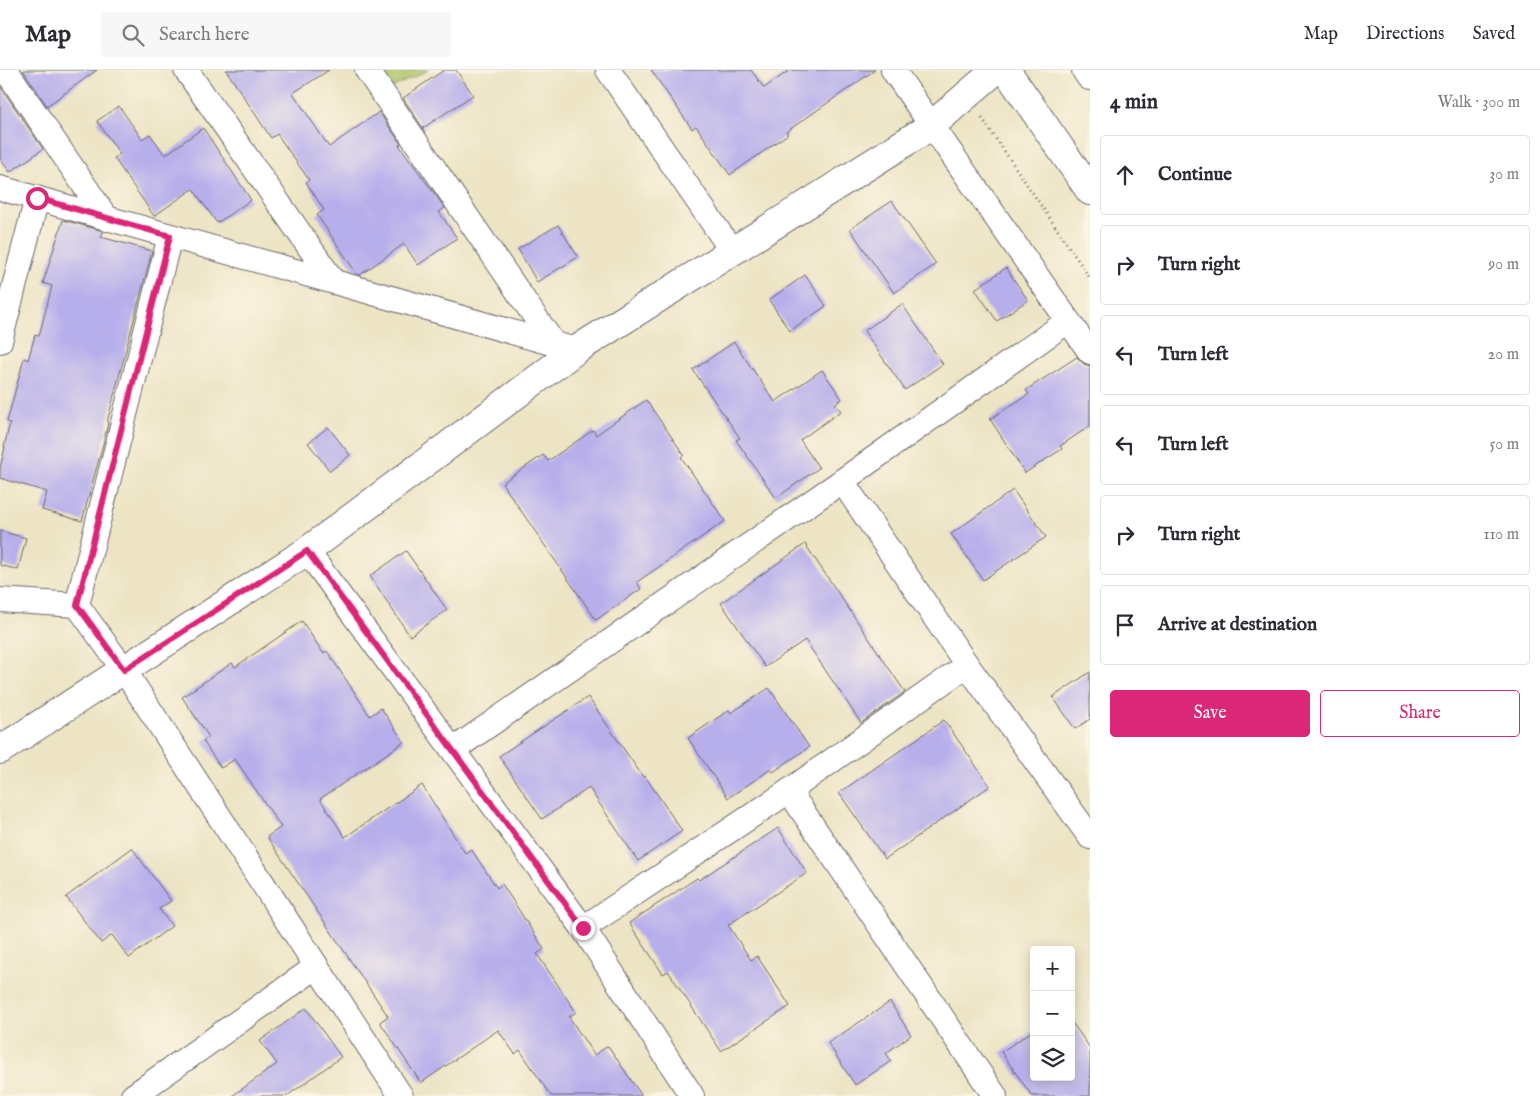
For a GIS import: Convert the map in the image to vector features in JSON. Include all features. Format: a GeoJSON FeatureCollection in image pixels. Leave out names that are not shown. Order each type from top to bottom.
{"type":"FeatureCollection","features":[{"type":"Feature","properties":{"kind":"street"},"geometry":{"type":"LineString","coordinates":[[6,70],[107,219]]}},
{"type":"Feature","properties":{"kind":"street"},"geometry":{"type":"LineString","coordinates":[[186,70],[333,281]]}},
{"type":"Feature","properties":{"kind":"street"},"geometry":{"type":"LineString","coordinates":[[368,70],[564,347]]}},
{"type":"Feature","properties":{"kind":"street"},"geometry":{"type":"LineString","coordinates":[[608,70],[732,252]]}},
{"type":"Feature","properties":{"kind":"street"},"geometry":{"type":"LineString","coordinates":[[893,70],[1090,352]]}},
{"type":"Feature","properties":{"kind":"street"},"geometry":{"type":"LineString","coordinates":[[0,750],[307,551],[564,347],[732,252],[931,126],[996,70]]}},
{"type":"Feature","properties":{"kind":"street"},"geometry":{"type":"LineString","coordinates":[[1006,70],[1090,191]]}},
{"type":"Feature","properties":{"kind":"street"},"geometry":{"type":"LineString","coordinates":[[1086,70],[1090,76]]}},
{"type":"Feature","properties":{"kind":"street"},"geometry":{"type":"LineString","coordinates":[[0,188],[564,347]]}},
{"type":"Feature","properties":{"kind":"street"},"geometry":{"type":"LineString","coordinates":[[0,341],[37,198]]}},
{"type":"Feature","properties":{"kind":"street"},"geometry":{"type":"LineString","coordinates":[[77,605],[170,236]]}},
{"type":"Feature","properties":{"kind":"street"},"geometry":{"type":"LineString","coordinates":[[453,750],[842,481],[1068,321]]}},
{"type":"Feature","properties":{"kind":"street"},"geometry":{"type":"LineString","coordinates":[[842,481],[967,665],[1090,836]]}},
{"type":"Feature","properties":{"kind":"street"},"geometry":{"type":"LineString","coordinates":[[307,551],[583,928],[692,1096]]}},
{"type":"Feature","properties":{"kind":"street"},"geometry":{"type":"LineString","coordinates":[[0,600],[77,605]]}},
{"type":"Feature","properties":{"kind":"street"},"geometry":{"type":"LineString","coordinates":[[77,605],[124,670],[401,1096]]}},
{"type":"Feature","properties":{"kind":"street"},"geometry":{"type":"LineString","coordinates":[[583,928],[789,791],[967,665]]}},
{"type":"Feature","properties":{"kind":"street"},"geometry":{"type":"LineString","coordinates":[[789,791],[994,1096]]}},
{"type":"Feature","properties":{"kind":"street"},"geometry":{"type":"LineString","coordinates":[[133,1096],[162,1088],[316,967]]}},
{"type":"Feature","properties":{"kind":"path"},"geometry":{"type":"LineString","coordinates":[[966,95],[1090,278]]}},
{"type":"Feature","properties":{"kind":"green space"},"geometry":{"type":"Polygon","coordinates":[[[375,70],[428,70],[388,90],[375,70]]]}},
{"type":"Feature","properties":{"kind":"building"},"geometry":{"type":"Polygon","coordinates":[[[23,70],[97,70],[47,106],[23,70]]]}},
{"type":"Feature","properties":{"kind":"building"},"geometry":{"type":"Polygon","coordinates":[[[226,70],[329,70],[293,93],[329,147],[379,112],[401,144],[399,145],[445,208],[439,212],[457,238],[418,265],[404,244],[360,275],[357,274],[317,215],[324,210],[306,182],[309,180],[277,134],[271,138],[226,70]]]}},
{"type":"Feature","properties":{"kind":"building"},"geometry":{"type":"Polygon","coordinates":[[[444,70],[456,70],[473,95],[423,128],[403,98],[444,70]]]}},
{"type":"Feature","properties":{"kind":"building"},"geometry":{"type":"Polygon","coordinates":[[[651,70],[751,70],[764,88],[790,70],[875,70],[786,132],[788,134],[730,175],[696,126],[692,129],[651,70]]]}},
{"type":"Feature","properties":{"kind":"building"},"geometry":{"type":"Polygon","coordinates":[[[0,86],[43,149],[10,172],[0,159],[0,86]]]}},
{"type":"Feature","properties":{"kind":"building"},"geometry":{"type":"Polygon","coordinates":[[[119,106],[142,139],[150,134],[165,155],[203,128],[251,200],[217,223],[193,189],[154,216],[114,158],[120,154],[97,121],[119,106]]]}},
{"type":"Feature","properties":{"kind":"building"},"geometry":{"type":"Polygon","coordinates":[[[892,201],[936,264],[894,293],[850,229],[892,201]]]}},
{"type":"Feature","properties":{"kind":"building"},"geometry":{"type":"Polygon","coordinates":[[[63,220],[100,230],[103,232],[101,237],[152,251],[82,521],[42,510],[47,492],[0,478],[0,468],[10,423],[7,422],[24,358],[28,360],[35,335],[39,336],[52,286],[43,283],[63,220]]]}},
{"type":"Feature","properties":{"kind":"building"},"geometry":{"type":"Polygon","coordinates":[[[558,225],[578,257],[537,282],[518,249],[558,225]]]}},
{"type":"Feature","properties":{"kind":"building"},"geometry":{"type":"Polygon","coordinates":[[[1006,268],[1028,300],[997,321],[975,289],[1006,268]]]}},
{"type":"Feature","properties":{"kind":"building"},"geometry":{"type":"Polygon","coordinates":[[[805,275],[826,306],[790,331],[769,300],[805,275]]]}},
{"type":"Feature","properties":{"kind":"building"},"geometry":{"type":"Polygon","coordinates":[[[902,304],[943,364],[905,390],[864,331],[902,304]]]}},
{"type":"Feature","properties":{"kind":"building"},"geometry":{"type":"Polygon","coordinates":[[[734,342],[775,402],[822,370],[842,399],[835,404],[841,411],[800,440],[819,468],[776,498],[736,440],[740,438],[693,370],[734,342]]]}},
{"type":"Feature","properties":{"kind":"building"},"geometry":{"type":"Polygon","coordinates":[[[1077,357],[1084,364],[1090,366],[1090,426],[1060,446],[1062,449],[1025,473],[990,419],[1029,394],[1026,390],[1077,357]]]}},
{"type":"Feature","properties":{"kind":"building"},"geometry":{"type":"Polygon","coordinates":[[[646,400],[684,455],[681,457],[725,521],[637,582],[641,589],[596,620],[502,483],[543,455],[548,461],[593,430],[596,435],[646,400]]]}},
{"type":"Feature","properties":{"kind":"building"},"geometry":{"type":"Polygon","coordinates":[[[328,427],[350,455],[330,471],[308,443],[328,427]]]}},
{"type":"Feature","properties":{"kind":"building"},"geometry":{"type":"Polygon","coordinates":[[[1013,490],[1046,537],[983,580],[951,534],[1013,490]]]}},
{"type":"Feature","properties":{"kind":"building"},"geometry":{"type":"Polygon","coordinates":[[[0,531],[26,538],[18,570],[0,565],[0,531]]]}},
{"type":"Feature","properties":{"kind":"building"},"geometry":{"type":"Polygon","coordinates":[[[805,544],[905,692],[861,723],[805,640],[765,667],[721,603],[805,544]]]}},
{"type":"Feature","properties":{"kind":"building"},"geometry":{"type":"Polygon","coordinates":[[[406,551],[447,610],[410,636],[370,576],[406,551]]]}},
{"type":"Feature","properties":{"kind":"building"},"geometry":{"type":"Polygon","coordinates":[[[302,621],[323,653],[327,651],[370,716],[381,708],[404,742],[320,799],[345,837],[422,785],[465,853],[471,849],[497,888],[502,884],[544,949],[537,954],[576,1012],[569,1017],[594,1055],[608,1046],[642,1096],[551,1096],[520,1050],[515,1054],[498,1030],[421,1083],[380,1022],[388,1016],[267,837],[281,827],[235,759],[221,768],[203,741],[209,737],[182,697],[232,663],[235,667],[302,621]]]}},
{"type":"Feature","properties":{"kind":"building"},"geometry":{"type":"Polygon","coordinates":[[[1090,672],[1090,719],[1075,729],[1053,697],[1090,672]]]}},
{"type":"Feature","properties":{"kind":"building"},"geometry":{"type":"Polygon","coordinates":[[[769,688],[809,747],[773,772],[771,769],[728,798],[688,738],[729,710],[731,713],[769,688]]]}},
{"type":"Feature","properties":{"kind":"building"},"geometry":{"type":"Polygon","coordinates":[[[588,697],[682,831],[638,861],[589,788],[542,819],[499,756],[588,697]]]}},
{"type":"Feature","properties":{"kind":"building"},"geometry":{"type":"Polygon","coordinates":[[[944,720],[990,786],[885,859],[839,793],[944,720]]]}},
{"type":"Feature","properties":{"kind":"building"},"geometry":{"type":"Polygon","coordinates":[[[778,828],[807,873],[728,925],[751,960],[757,956],[790,1006],[721,1051],[668,971],[663,974],[629,923],[778,828]]]}},
{"type":"Feature","properties":{"kind":"building"},"geometry":{"type":"Polygon","coordinates":[[[132,848],[171,901],[159,909],[172,926],[129,958],[112,935],[101,943],[66,897],[132,848]]]}},
{"type":"Feature","properties":{"kind":"building"},"geometry":{"type":"Polygon","coordinates":[[[890,1002],[911,1035],[886,1053],[891,1061],[855,1085],[828,1043],[890,1002]]]}},
{"type":"Feature","properties":{"kind":"building"},"geometry":{"type":"Polygon","coordinates":[[[306,1008],[341,1057],[287,1096],[232,1096],[277,1064],[260,1041],[306,1008]]]}},
{"type":"Feature","properties":{"kind":"building"},"geometry":{"type":"Polygon","coordinates":[[[1075,1027],[1090,1048],[1090,1096],[1032,1096],[1001,1052],[1030,1033],[1030,1081],[1075,1081],[1075,1027]]]}},
{"type":"Feature","properties":{"kind":"route"},"geometry":{"type":"LineString","coordinates":[[37,198],[170,236],[77,605],[124,670],[307,551],[583,928]]}}]}
